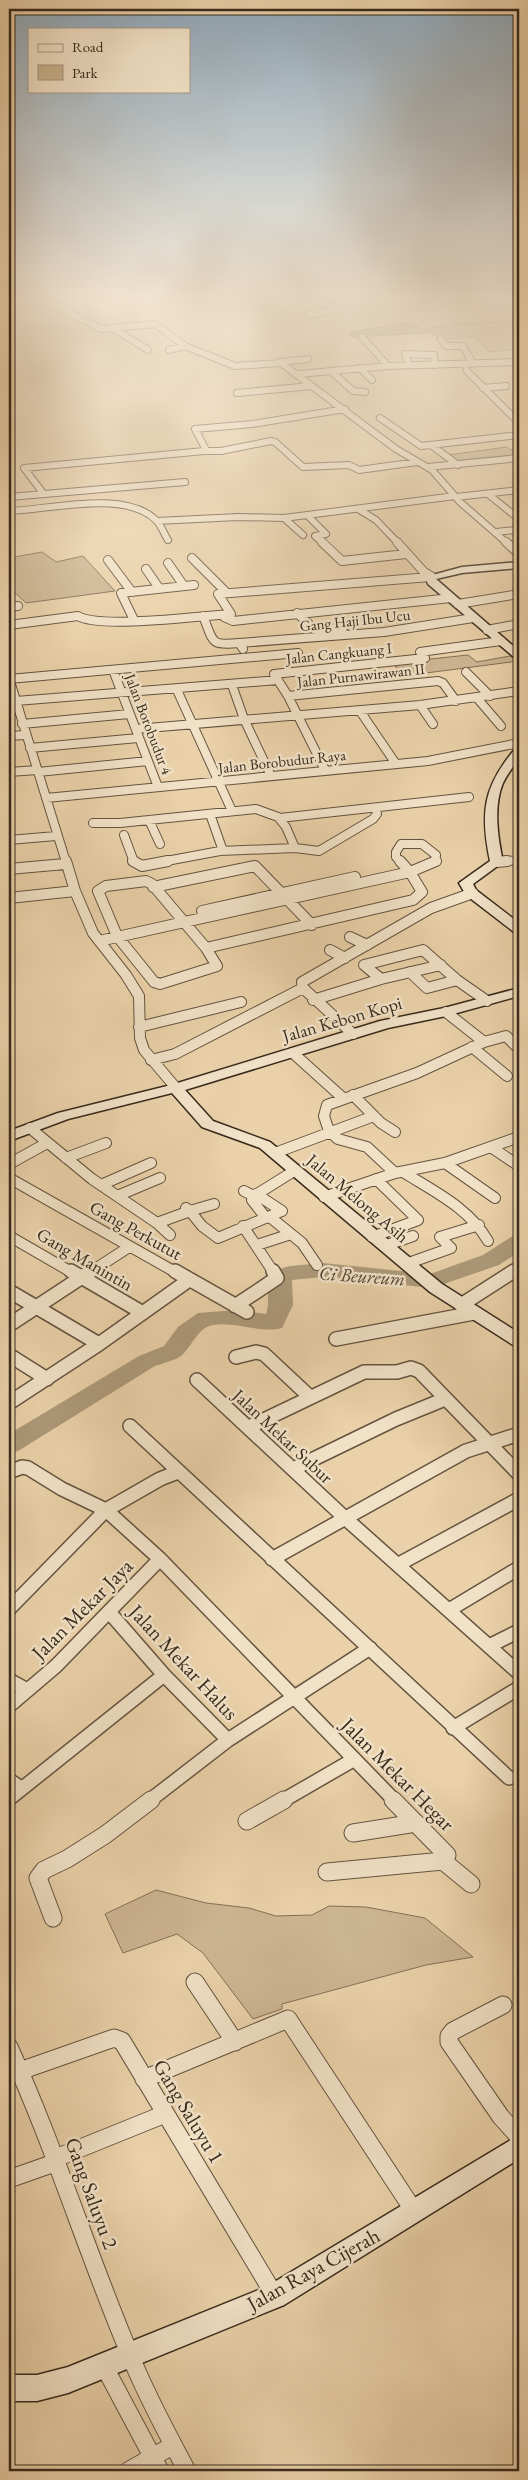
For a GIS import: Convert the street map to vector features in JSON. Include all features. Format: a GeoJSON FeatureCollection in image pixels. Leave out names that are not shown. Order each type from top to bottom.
{"type":"FeatureCollection","features":[{"type":"Feature","properties":{"kind":"main road"},"geometry":{"type":"LineString","coordinates":[[519,565],[431,576],[432,582],[519,656]]}},
{"type":"Feature","properties":{"kind":"main road"},"geometry":{"type":"LineString","coordinates":[[519,752],[504,770],[493,793],[493,848],[497,862],[467,880],[468,887],[473,893],[519,928]]}},
{"type":"Feature","properties":{"kind":"main road","name":"Jalan Kebon Kopi"},"geometry":{"type":"LineString","coordinates":[[9,1136],[63,1116],[176,1088],[407,1018],[446,1012],[519,992]]}},
{"type":"Feature","properties":{"kind":"main road","name":"Jalan Melong Asih"},"geometry":{"type":"LineString","coordinates":[[176,1088],[208,1124],[221,1130],[252,1137],[275,1153],[324,1197],[436,1288],[519,1341]]}},
{"type":"Feature","properties":{"kind":"main road","name":"Jalan Raya Cijerah"},"geometry":{"type":"LineString","coordinates":[[9,2388],[37,2388],[68,2380],[275,2296],[519,2146]]}},
{"type":"Feature","properties":{"kind":"street"},"geometry":{"type":"LineString","coordinates":[[206,450],[195,430],[252,424],[333,411]]}},
{"type":"Feature","properties":{"kind":"street"},"geometry":{"type":"LineString","coordinates":[[346,411],[396,449],[428,467],[456,497],[519,554]]}},
{"type":"Feature","properties":{"kind":"street"},"geometry":{"type":"LineString","coordinates":[[506,411],[519,423]]}},
{"type":"Feature","properties":{"kind":"street"},"geometry":{"type":"LineString","coordinates":[[380,418],[419,445],[519,435]]}},
{"type":"Feature","properties":{"kind":"street"},"geometry":{"type":"LineString","coordinates":[[43,493],[24,468],[206,450],[222,451],[269,441],[275,442],[303,467],[349,465],[359,470],[417,462]]}},
{"type":"Feature","properties":{"kind":"street"},"geometry":{"type":"LineString","coordinates":[[431,445],[458,465]]}},
{"type":"Feature","properties":{"kind":"street"},"geometry":{"type":"LineString","coordinates":[[428,467],[519,458]]}},
{"type":"Feature","properties":{"kind":"street"},"geometry":{"type":"LineString","coordinates":[[9,497],[185,482]]}},
{"type":"Feature","properties":{"kind":"street"},"geometry":{"type":"LineString","coordinates":[[156,521],[308,516],[519,490]]}},
{"type":"Feature","properties":{"kind":"street"},"geometry":{"type":"LineString","coordinates":[[488,494],[519,518]]}},
{"type":"Feature","properties":{"kind":"street"},"geometry":{"type":"LineString","coordinates":[[330,502],[336,512]]}},
{"type":"Feature","properties":{"kind":"street"},"geometry":{"type":"LineString","coordinates":[[9,511],[122,505],[141,509],[156,521],[168,540]]}},
{"type":"Feature","properties":{"kind":"street"},"geometry":{"type":"LineString","coordinates":[[358,509],[376,520],[406,554],[426,574],[431,576]]}},
{"type":"Feature","properties":{"kind":"street"},"geometry":{"type":"LineString","coordinates":[[308,516],[326,534],[315,536],[342,561],[406,554]]}},
{"type":"Feature","properties":{"kind":"street"},"geometry":{"type":"LineString","coordinates":[[284,518],[302,535]]}},
{"type":"Feature","properties":{"kind":"street"},"geometry":{"type":"LineString","coordinates":[[496,532],[518,531]]}},
{"type":"Feature","properties":{"kind":"street"},"geometry":{"type":"LineString","coordinates":[[192,558],[227,594]]}},
{"type":"Feature","properties":{"kind":"street"},"geometry":{"type":"LineString","coordinates":[[108,560],[132,592]]}},
{"type":"Feature","properties":{"kind":"street"},"geometry":{"type":"LineString","coordinates":[[168,563],[184,586]]}},
{"type":"Feature","properties":{"kind":"street"},"geometry":{"type":"LineString","coordinates":[[146,569],[159,588]]}},
{"type":"Feature","properties":{"kind":"street"},"geometry":{"type":"LineString","coordinates":[[9,626],[78,616],[86,621],[232,614],[218,594],[431,576]]}},
{"type":"Feature","properties":{"kind":"street"},"geometry":{"type":"LineString","coordinates":[[134,620],[121,594],[194,585]]}},
{"type":"Feature","properties":{"kind":"street"},"geometry":{"type":"LineString","coordinates":[[223,615],[229,620],[233,620],[519,594]]}},
{"type":"Feature","properties":{"kind":"street"},"geometry":{"type":"LineString","coordinates":[[9,607],[18,606]]}},
{"type":"Feature","properties":{"kind":"street"},"geometry":{"type":"LineString","coordinates":[[297,613],[314,629],[343,628]]}},
{"type":"Feature","properties":{"kind":"street","name":"Gang Haji Ibu Ucu"},"geometry":{"type":"LineString","coordinates":[[204,616],[214,642],[219,645],[384,632],[473,618]]}},
{"type":"Feature","properties":{"kind":"street"},"geometry":{"type":"LineString","coordinates":[[494,636],[519,624]]}},
{"type":"Feature","properties":{"kind":"street"},"geometry":{"type":"LineString","coordinates":[[494,636],[519,631]]}},
{"type":"Feature","properties":{"kind":"street","name":"Jalan Cangkuang I"},"geometry":{"type":"LineString","coordinates":[[278,680],[274,674],[425,658],[420,652],[494,636]]}},
{"type":"Feature","properties":{"kind":"street"},"geometry":{"type":"LineString","coordinates":[[240,644],[247,658]]}},
{"type":"Feature","properties":{"kind":"street"},"geometry":{"type":"LineString","coordinates":[[176,1088],[144,1050],[139,1027],[139,996],[126,975],[96,937],[74,891],[10,683],[113,670],[298,653]]}},
{"type":"Feature","properties":{"kind":"street","name":"Jalan Borobudur 4"},"geometry":{"type":"LineString","coordinates":[[113,670],[158,787]]}},
{"type":"Feature","properties":{"kind":"street"},"geometry":{"type":"LineString","coordinates":[[466,672],[490,696]]}},
{"type":"Feature","properties":{"kind":"street"},"geometry":{"type":"LineString","coordinates":[[16,701],[178,690],[278,680],[325,770]]}},
{"type":"Feature","properties":{"kind":"street","name":"Jalan Purnawirawan II"},"geometry":{"type":"LineString","coordinates":[[288,696],[319,703],[438,681],[444,683],[456,701]]}},
{"type":"Feature","properties":{"kind":"street"},"geometry":{"type":"LineString","coordinates":[[232,685],[244,719],[271,776]]}},
{"type":"Feature","properties":{"kind":"street"},"geometry":{"type":"LineString","coordinates":[[178,690],[194,724],[229,812]]}},
{"type":"Feature","properties":{"kind":"street"},"geometry":{"type":"LineString","coordinates":[[136,729],[296,714],[319,703],[360,711],[456,701],[519,691]]}},
{"type":"Feature","properties":{"kind":"street"},"geometry":{"type":"LineString","coordinates":[[476,698],[501,726]]}},
{"type":"Feature","properties":{"kind":"street"},"geometry":{"type":"LineString","coordinates":[[420,705],[433,724]]}},
{"type":"Feature","properties":{"kind":"street"},"geometry":{"type":"LineString","coordinates":[[9,711],[18,710]]}},
{"type":"Feature","properties":{"kind":"street"},"geometry":{"type":"LineString","coordinates":[[360,711],[396,764]]}},
{"type":"Feature","properties":{"kind":"street"},"geometry":{"type":"LineString","coordinates":[[22,724],[129,714]]}},
{"type":"Feature","properties":{"kind":"street"},"geometry":{"type":"LineString","coordinates":[[9,736],[25,735]]}},
{"type":"Feature","properties":{"kind":"street"},"geometry":{"type":"LineString","coordinates":[[30,748],[138,738]]}},
{"type":"Feature","properties":{"kind":"street","name":"Jalan Borobudur Raya"},"geometry":{"type":"LineString","coordinates":[[46,798],[428,761],[519,743]]}},
{"type":"Feature","properties":{"kind":"street"},"geometry":{"type":"LineString","coordinates":[[9,772],[148,762]]}},
{"type":"Feature","properties":{"kind":"street"},"geometry":{"type":"LineString","coordinates":[[93,823],[102,825],[256,809],[280,818],[377,812],[422,806],[458,806],[460,804],[457,798],[469,797]]}},
{"type":"Feature","properties":{"kind":"street"},"geometry":{"type":"LineString","coordinates":[[124,835],[134,862],[142,866],[192,854],[223,851],[295,848],[313,851],[326,848],[370,822],[377,812]]}},
{"type":"Feature","properties":{"kind":"street"},"geometry":{"type":"LineString","coordinates":[[210,814],[223,851]]}},
{"type":"Feature","properties":{"kind":"street"},"geometry":{"type":"LineString","coordinates":[[287,829],[308,816]]}},
{"type":"Feature","properties":{"kind":"street"},"geometry":{"type":"LineString","coordinates":[[280,818],[295,848]]}},
{"type":"Feature","properties":{"kind":"street"},"geometry":{"type":"LineString","coordinates":[[149,820],[160,844]]}},
{"type":"Feature","properties":{"kind":"street"},"geometry":{"type":"LineString","coordinates":[[9,838],[56,836]]}},
{"type":"Feature","properties":{"kind":"street"},"geometry":{"type":"LineString","coordinates":[[497,862],[519,860]]}},
{"type":"Feature","properties":{"kind":"street"},"geometry":{"type":"LineString","coordinates":[[9,869],[65,864]]}},
{"type":"Feature","properties":{"kind":"street"},"geometry":{"type":"LineString","coordinates":[[153,887],[255,866],[312,925]]}},
{"type":"Feature","properties":{"kind":"street"},"geometry":{"type":"LineString","coordinates":[[96,937],[176,920],[289,900],[407,869]]}},
{"type":"Feature","properties":{"kind":"street"},"geometry":{"type":"LineString","coordinates":[[176,920],[282,892],[407,869]]}},
{"type":"Feature","properties":{"kind":"street"},"geometry":{"type":"LineString","coordinates":[[206,948],[312,925],[413,900],[422,892],[407,869]]}},
{"type":"Feature","properties":{"kind":"street"},"geometry":{"type":"LineString","coordinates":[[146,881],[152,884],[176,920],[206,948],[217,966],[160,984],[154,982],[115,933],[98,891],[100,888],[146,881]]}},
{"type":"Feature","properties":{"kind":"street"},"geometry":{"type":"LineString","coordinates":[[9,898],[74,891]]}},
{"type":"Feature","properties":{"kind":"street"},"geometry":{"type":"LineString","coordinates":[[353,1034],[313,1000],[302,988],[302,982],[431,908],[473,893]]}},
{"type":"Feature","properties":{"kind":"street"},"geometry":{"type":"LineString","coordinates":[[350,937],[367,945]]}},
{"type":"Feature","properties":{"kind":"street"},"geometry":{"type":"LineString","coordinates":[[330,950],[345,958]]}},
{"type":"Feature","properties":{"kind":"street"},"geometry":{"type":"LineString","coordinates":[[381,979],[364,965],[423,950],[457,980],[487,1001]]}},
{"type":"Feature","properties":{"kind":"street"},"geometry":{"type":"LineString","coordinates":[[313,1000],[381,979],[441,965]]}},
{"type":"Feature","properties":{"kind":"street"},"geometry":{"type":"LineString","coordinates":[[304,968],[315,975]]}},
{"type":"Feature","properties":{"kind":"street"},"geometry":{"type":"LineString","coordinates":[[410,972],[427,988],[457,980]]}},
{"type":"Feature","properties":{"kind":"street"},"geometry":{"type":"LineString","coordinates":[[151,1060],[175,1054],[302,988]]}},
{"type":"Feature","properties":{"kind":"street"},"geometry":{"type":"LineString","coordinates":[[139,1027],[241,1002]]}},
{"type":"Feature","properties":{"kind":"street"},"geometry":{"type":"LineString","coordinates":[[446,1012],[484,1042]]}},
{"type":"Feature","properties":{"kind":"street"},"geometry":{"type":"LineString","coordinates":[[488,1241],[479,1225],[455,1206],[399,1172],[364,1145],[344,1141],[323,1124],[322,1118],[325,1108],[348,1097],[417,1073],[484,1042],[519,1032]]}},
{"type":"Feature","properties":{"kind":"street"},"geometry":{"type":"LineString","coordinates":[[506,1036],[519,1049]]}},
{"type":"Feature","properties":{"kind":"street"},"geometry":{"type":"LineString","coordinates":[[472,1047],[507,1076]]}},
{"type":"Feature","properties":{"kind":"street"},"geometry":{"type":"LineString","coordinates":[[293,1053],[395,1132]]}},
{"type":"Feature","properties":{"kind":"street"},"geometry":{"type":"LineString","coordinates":[[275,1153],[374,1116]]}},
{"type":"Feature","properties":{"kind":"street"},"geometry":{"type":"LineString","coordinates":[[30,1128],[101,1185],[157,1223],[170,1235]]}},
{"type":"Feature","properties":{"kind":"street"},"geometry":{"type":"LineString","coordinates":[[324,1197],[399,1172],[445,1163],[519,1137]]}},
{"type":"Feature","properties":{"kind":"street"},"geometry":{"type":"LineString","coordinates":[[9,1164],[47,1142]]}},
{"type":"Feature","properties":{"kind":"street"},"geometry":{"type":"LineString","coordinates":[[66,1158],[106,1143]]}},
{"type":"Feature","properties":{"kind":"street"},"geometry":{"type":"LineString","coordinates":[[491,1147],[519,1166]]}},
{"type":"Feature","properties":{"kind":"street"},"geometry":{"type":"LineString","coordinates":[[445,1163],[494,1198]]}},
{"type":"Feature","properties":{"kind":"street"},"geometry":{"type":"LineString","coordinates":[[101,1185],[151,1164]]}},
{"type":"Feature","properties":{"kind":"street"},"geometry":{"type":"LineString","coordinates":[[251,1194],[294,1171]]}},
{"type":"Feature","properties":{"kind":"street","name":"Gang Perkutut"},"geometry":{"type":"LineString","coordinates":[[9,1178],[129,1248],[247,1312]]}},
{"type":"Feature","properties":{"kind":"street"},"geometry":{"type":"LineString","coordinates":[[117,1196],[160,1178]]}},
{"type":"Feature","properties":{"kind":"street"},"geometry":{"type":"LineString","coordinates":[[376,1179],[418,1220],[378,1241]]}},
{"type":"Feature","properties":{"kind":"street"},"geometry":{"type":"LineString","coordinates":[[188,1210],[202,1226],[218,1238],[243,1226],[268,1218],[282,1210],[251,1194]]}},
{"type":"Feature","properties":{"kind":"street"},"geometry":{"type":"LineString","coordinates":[[251,1194],[252,1200],[268,1218],[302,1243],[316,1265]]}},
{"type":"Feature","properties":{"kind":"street"},"geometry":{"type":"LineString","coordinates":[[157,1223],[188,1210],[214,1204]]}},
{"type":"Feature","properties":{"kind":"street"},"geometry":{"type":"LineString","coordinates":[[412,1269],[451,1248],[440,1237],[479,1225]]}},
{"type":"Feature","properties":{"kind":"street"},"geometry":{"type":"LineString","coordinates":[[235,1306],[277,1278],[243,1226]]}},
{"type":"Feature","properties":{"kind":"street"},"geometry":{"type":"LineString","coordinates":[[257,1245],[291,1234]]}},
{"type":"Feature","properties":{"kind":"street","name":"Gang Manintin"},"geometry":{"type":"LineString","coordinates":[[9,1236],[143,1313]]}},
{"type":"Feature","properties":{"kind":"street"},"geometry":{"type":"LineString","coordinates":[[378,1241],[413,1236]]}},
{"type":"Feature","properties":{"kind":"street"},"geometry":{"type":"LineString","coordinates":[[9,1325],[129,1248]]}},
{"type":"Feature","properties":{"kind":"street"},"geometry":{"type":"LineString","coordinates":[[336,1339],[467,1309],[519,1268]]}},
{"type":"Feature","properties":{"kind":"street"},"geometry":{"type":"LineString","coordinates":[[9,1403],[99,1344],[189,1280]]}},
{"type":"Feature","properties":{"kind":"street"},"geometry":{"type":"LineString","coordinates":[[9,1291],[99,1344]]}},
{"type":"Feature","properties":{"kind":"street"},"geometry":{"type":"LineString","coordinates":[[236,1357],[256,1352],[264,1354],[310,1397]]}},
{"type":"Feature","properties":{"kind":"street"},"geometry":{"type":"LineString","coordinates":[[9,1355],[47,1379]]}},
{"type":"Feature","properties":{"kind":"street"},"geometry":{"type":"LineString","coordinates":[[249,1428],[364,1372],[397,1372],[412,1368],[419,1371],[519,1474]]}},
{"type":"Feature","properties":{"kind":"street","name":"Jalan Mekar Subur"},"geometry":{"type":"LineString","coordinates":[[197,1380],[345,1518],[399,1564],[519,1673]]}},
{"type":"Feature","properties":{"kind":"street"},"geometry":{"type":"LineString","coordinates":[[293,1469],[396,1419],[445,1399]]}},
{"type":"Feature","properties":{"kind":"street"},"geometry":{"type":"LineString","coordinates":[[130,1426],[509,1778]]}},
{"type":"Feature","properties":{"kind":"street"},"geometry":{"type":"LineString","coordinates":[[272,1559],[466,1451],[519,1434]]}},
{"type":"Feature","properties":{"kind":"street","name":"Jalan Mekar Hegar"},"geometry":{"type":"LineString","coordinates":[[13,1470],[28,1468],[62,1489],[106,1510],[160,1559],[447,1855],[443,1861],[327,1872]]}},
{"type":"Feature","properties":{"kind":"street"},"geometry":{"type":"LineString","coordinates":[[9,1609],[106,1510],[160,1479],[178,1472]]}},
{"type":"Feature","properties":{"kind":"street"},"geometry":{"type":"LineString","coordinates":[[399,1564],[519,1499]]}},
{"type":"Feature","properties":{"kind":"street","name":"Jalan Mekar Jaya"},"geometry":{"type":"LineString","coordinates":[[9,1706],[56,1666],[110,1613],[160,1559]]}},
{"type":"Feature","properties":{"kind":"street"},"geometry":{"type":"LineString","coordinates":[[449,1610],[519,1568]]}},
{"type":"Feature","properties":{"kind":"street","name":"Jalan Mekar Halus"},"geometry":{"type":"LineString","coordinates":[[110,1613],[164,1675],[228,1740]]}},
{"type":"Feature","properties":{"kind":"street"},"geometry":{"type":"LineString","coordinates":[[489,1646],[519,1631]]}},
{"type":"Feature","properties":{"kind":"street"},"geometry":{"type":"LineString","coordinates":[[52,1918],[38,1878],[41,1872],[67,1859],[105,1835],[228,1740],[295,1699],[370,1648]]}},
{"type":"Feature","properties":{"kind":"street"},"geometry":{"type":"LineString","coordinates":[[9,1798],[15,1784],[164,1675]]}},
{"type":"Feature","properties":{"kind":"street"},"geometry":{"type":"LineString","coordinates":[[9,1680],[27,1690]]}},
{"type":"Feature","properties":{"kind":"street"},"geometry":{"type":"LineString","coordinates":[[454,1728],[519,1688]]}},
{"type":"Feature","properties":{"kind":"street"},"geometry":{"type":"LineString","coordinates":[[247,1821],[353,1760]]}},
{"type":"Feature","properties":{"kind":"street"},"geometry":{"type":"LineString","coordinates":[[353,1833],[416,1823]]}},
{"type":"Feature","properties":{"kind":"street"},"geometry":{"type":"LineString","coordinates":[[443,1861],[471,1884]]}},
{"type":"Feature","properties":{"kind":"street"},"geometry":{"type":"LineString","coordinates":[[195,1982],[236,2042]]}},
{"type":"Feature","properties":{"kind":"street"},"geometry":{"type":"LineString","coordinates":[[503,2005],[453,2031],[449,2036],[449,2042],[501,2117],[519,2138]]}},
{"type":"Feature","properties":{"kind":"street"},"geometry":{"type":"LineString","coordinates":[[144,2079],[288,2019],[414,2211]]}},
{"type":"Feature","properties":{"kind":"street","name":"Gang Saluyu 1"},"geometry":{"type":"LineString","coordinates":[[20,2071],[114,2038],[122,2041],[275,2296]]}},
{"type":"Feature","properties":{"kind":"street","name":"Gang Saluyu 2"},"geometry":{"type":"LineString","coordinates":[[9,2047],[31,2091],[131,2355],[172,2446],[187,2471]]}},
{"type":"Feature","properties":{"kind":"street"},"geometry":{"type":"LineString","coordinates":[[9,2179],[165,2114]]}},
{"type":"Feature","properties":{"kind":"street"},"geometry":{"type":"LineString","coordinates":[[104,2366],[156,2465]]}},
{"type":"Feature","properties":{"kind":"street"},"geometry":{"type":"LineString","coordinates":[[128,2471],[156,2465],[172,2446]]}},
{"type":"Feature","properties":{"kind":"green space"},"geometry":{"type":"Polygon","coordinates":[[[507,447],[519,455],[519,457],[461,463],[448,455],[507,447]]]}},
{"type":"Feature","properties":{"kind":"green space"},"geometry":{"type":"Polygon","coordinates":[[[42,552],[56,562],[83,556],[115,591],[26,603],[9,587],[9,558],[42,552]]]}},
{"type":"Feature","properties":{"kind":"green space"},"geometry":{"type":"Polygon","coordinates":[[[468,655],[477,662],[510,656],[516,659],[511,662],[403,676],[393,663],[468,655]]]}},
{"type":"Feature","properties":{"kind":"green space"},"geometry":{"type":"Polygon","coordinates":[[[156,1890],[206,1903],[249,1908],[276,1916],[312,1915],[329,1906],[366,1907],[425,1918],[473,1957],[426,1965],[282,2004],[282,2009],[253,2019],[203,1953],[177,1934],[123,1953],[105,1914],[156,1890]]]}},
{"type":"Feature","properties":{"kind":"waterway","name":"Ci Beureum"},"geometry":{"type":"LineString","coordinates":[[9,1445],[147,1361],[172,1351],[186,1332],[206,1318],[237,1317],[274,1323],[281,1305],[280,1276],[290,1273],[323,1270],[432,1281],[491,1260],[519,1242]]}}]}
